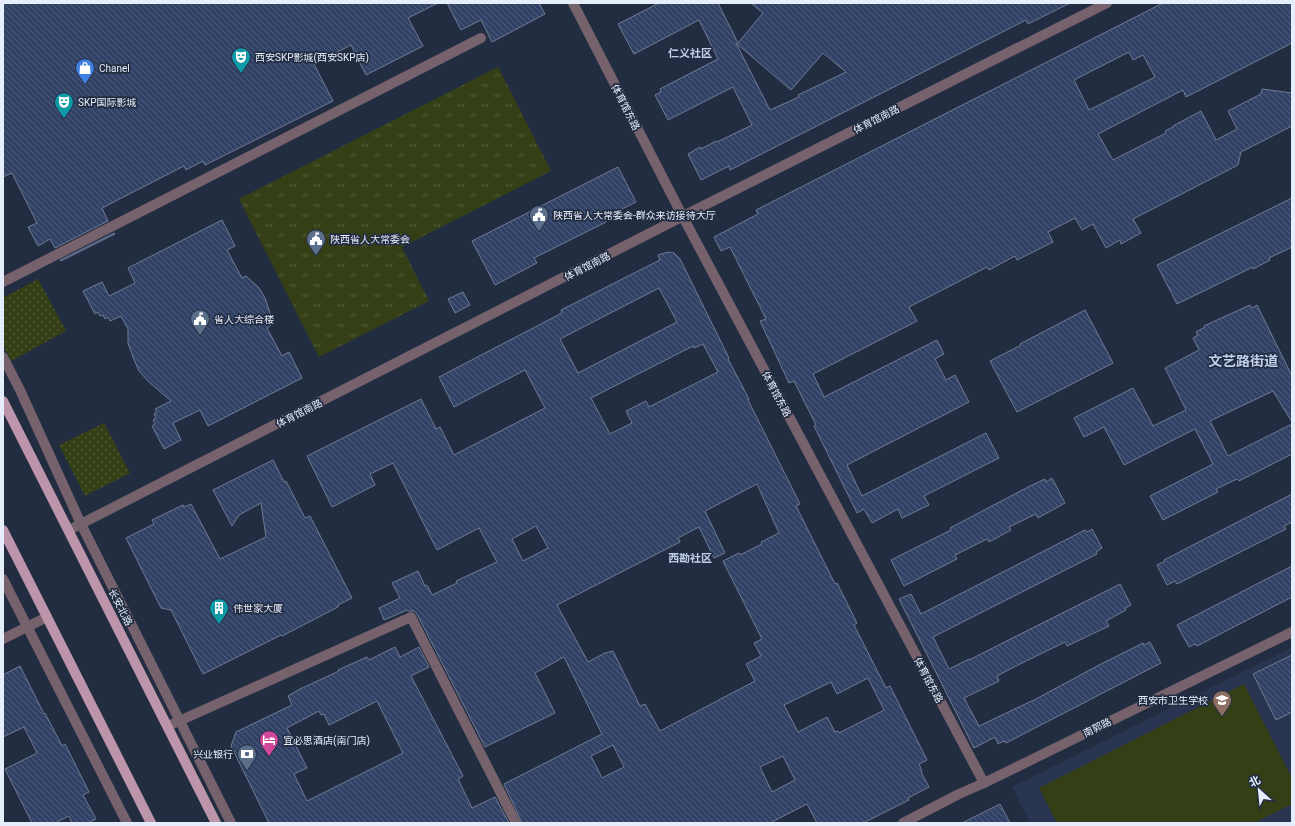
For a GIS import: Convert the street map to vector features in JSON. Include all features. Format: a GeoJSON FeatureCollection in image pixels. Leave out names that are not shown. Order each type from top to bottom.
{"type":"FeatureCollection","features":[{"type":"Feature","properties":{"kind":"main road","name":"长安北路"},"geometry":{"type":"LineString","coordinates":[[3,401],[216,823]]}},
{"type":"Feature","properties":{"kind":"main road"},"geometry":{"type":"LineString","coordinates":[[3,530],[151,823]]}},
{"type":"Feature","properties":{"kind":"street","name":"体育馆东路"},"geometry":{"type":"LineString","coordinates":[[574,3],[682,217],[984,783]]}},
{"type":"Feature","properties":{"kind":"street","name":"体育馆南路"},"geometry":{"type":"LineString","coordinates":[[69,530],[682,217],[1107,3]]}},
{"type":"Feature","properties":{"kind":"street"},"geometry":{"type":"LineString","coordinates":[[3,282],[481,38]]}},
{"type":"Feature","properties":{"kind":"street"},"geometry":{"type":"LineString","coordinates":[[3,357],[20,390],[81,524],[232,823]]}},
{"type":"Feature","properties":{"kind":"street"},"geometry":{"type":"LineString","coordinates":[[3,579],[127,823]]}},
{"type":"Feature","properties":{"kind":"street"},"geometry":{"type":"LineString","coordinates":[[3,639],[47,617]]}},
{"type":"Feature","properties":{"kind":"street"},"geometry":{"type":"LineString","coordinates":[[168,726],[411,617],[516,823]]}},
{"type":"Feature","properties":{"kind":"street","name":"南郭路"},"geometry":{"type":"LineString","coordinates":[[903,823],[958,794],[984,783],[1292,632]]}},
{"type":"Feature","properties":{"kind":"shaded area","name":"西安市卫生学校"},"geometry":{"type":"Polygon","coordinates":[[[1292,647],[1292,823],[1030,823],[1012,787],[1292,647]]]}},
{"type":"Feature","properties":{"kind":"green space"},"geometry":{"type":"Polygon","coordinates":[[[498,67],[551,171],[402,247],[429,301],[319,357],[239,199],[498,67]]]}},
{"type":"Feature","properties":{"kind":"green space"},"geometry":{"type":"Polygon","coordinates":[[[38,279],[66,331],[11,361],[3,346],[3,298],[38,279]]]}},
{"type":"Feature","properties":{"kind":"green space"},"geometry":{"type":"Polygon","coordinates":[[[104,423],[130,473],[85,496],[59,445],[104,423]]]}},
{"type":"Feature","properties":{"kind":"green space","name":"西安市卫生学校"},"geometry":{"type":"Polygon","coordinates":[[[1244,684],[1292,778],[1292,804],[1254,823],[1057,823],[1039,788],[1244,684]]]}},
{"type":"Feature","properties":{"kind":"building"},"geometry":{"type":"Polygon","coordinates":[[[3,3],[438,3],[408,18],[423,46],[366,75],[351,45],[314,64],[333,101],[205,165],[203,161],[186,170],[184,166],[102,208],[108,221],[55,248],[50,239],[38,246],[28,227],[37,223],[12,173],[3,177],[3,3]]]}},
{"type":"Feature","properties":{"kind":"building"},"geometry":{"type":"Polygon","coordinates":[[[447,3],[539,3],[545,14],[492,42],[481,20],[461,30],[447,3]]]}},
{"type":"Feature","properties":{"kind":"building"},"geometry":{"type":"Polygon","coordinates":[[[659,3],[718,3],[738,43],[763,13],[751,3],[1070,3],[1028,24],[1026,20],[730,170],[729,166],[701,180],[688,154],[700,147],[701,149],[752,125],[733,87],[668,120],[655,95],[661,92],[660,89],[718,59],[699,20],[634,54],[618,24],[659,3]],[[736,43],[770,110],[799,97],[798,95],[846,72],[823,53],[791,90],[736,43]]]}},
{"type":"Feature","properties":{"kind":"building"},"geometry":{"type":"Polygon","coordinates":[[[1163,3],[1292,3],[1292,43],[1186,97],[1183,90],[1098,134],[1113,160],[1166,133],[1165,131],[1201,111],[1216,140],[1237,129],[1228,111],[1261,94],[1262,89],[1292,93],[1292,126],[1241,152],[1238,165],[1133,219],[1141,233],[1121,244],[1120,240],[1106,248],[1093,224],[1082,230],[1075,218],[1048,232],[1053,242],[1017,260],[1015,256],[989,270],[987,267],[909,307],[917,321],[813,374],[824,397],[937,340],[944,354],[935,359],[946,380],[955,375],[969,402],[847,465],[862,496],[986,433],[999,458],[924,496],[929,505],[902,518],[898,509],[872,523],[864,509],[857,513],[814,426],[816,425],[794,381],[789,383],[760,321],[766,319],[730,247],[721,251],[714,237],[758,214],[756,210],[1163,3]],[[1129,52],[1074,80],[1089,110],[1155,77],[1143,55],[1133,60],[1129,52]]]}},
{"type":"Feature","properties":{"kind":"building","name":"陕西省人大常委会-群众来访接待大厅"},"geometry":{"type":"Polygon","coordinates":[[[618,167],[636,202],[604,218],[606,222],[534,258],[537,263],[495,285],[472,241],[618,167]]]}},
{"type":"Feature","properties":{"kind":"building"},"geometry":{"type":"Polygon","coordinates":[[[1292,198],[1292,247],[1269,258],[1270,260],[1253,269],[1253,267],[1177,304],[1157,265],[1292,198]]]}},
{"type":"Feature","properties":{"kind":"building","name":"省人大综合楼"},"geometry":{"type":"Polygon","coordinates":[[[222,220],[235,246],[227,250],[242,278],[246,276],[259,288],[265,298],[271,316],[271,325],[267,328],[282,356],[289,352],[302,378],[208,426],[200,410],[173,423],[181,440],[164,449],[152,426],[155,424],[153,420],[156,418],[154,414],[157,412],[155,409],[171,401],[139,371],[128,343],[128,329],[121,316],[110,321],[108,317],[105,319],[103,315],[100,316],[98,312],[95,314],[83,291],[102,282],[109,296],[135,283],[128,268],[222,220]]]}},
{"type":"Feature","properties":{"kind":"building"},"geometry":{"type":"Polygon","coordinates":[[[114,233],[115,234],[61,261],[60,260],[114,233]]]}},
{"type":"Feature","properties":{"kind":"building"},"geometry":{"type":"Polygon","coordinates":[[[668,252],[674,253],[680,259],[800,504],[796,506],[835,584],[837,583],[857,623],[854,625],[886,688],[890,686],[927,760],[919,764],[922,771],[921,772],[929,787],[908,798],[909,800],[863,823],[817,823],[807,804],[770,823],[522,823],[504,784],[602,734],[564,657],[535,673],[555,713],[485,747],[417,614],[414,611],[407,610],[384,620],[379,608],[400,598],[392,583],[418,571],[425,586],[427,585],[432,595],[457,583],[456,581],[497,562],[479,528],[437,550],[393,463],[370,474],[375,485],[332,507],[307,456],[421,399],[436,429],[440,427],[454,455],[545,408],[525,370],[454,407],[439,377],[562,313],[561,310],[660,260],[658,255],[668,252]],[[659,288],[560,339],[578,373],[677,322],[659,288]],[[703,344],[694,348],[693,346],[591,398],[610,434],[632,423],[626,411],[646,401],[649,407],[718,372],[703,344]],[[757,484],[705,511],[725,553],[714,558],[699,527],[678,538],[680,542],[557,605],[588,662],[605,653],[613,651],[640,706],[645,704],[660,731],[755,681],[746,664],[761,656],[754,643],[762,639],[723,561],[739,553],[740,555],[762,544],[761,542],[779,533],[757,484]],[[536,526],[512,539],[523,561],[548,548],[536,526]],[[868,678],[837,694],[831,682],[784,705],[798,732],[827,717],[835,732],[838,731],[839,733],[884,710],[868,678]],[[613,745],[591,756],[602,778],[624,767],[613,745]],[[783,756],[760,767],[772,792],[795,780],[783,756]]]}},
{"type":"Feature","properties":{"kind":"building"},"geometry":{"type":"Polygon","coordinates":[[[463,292],[470,305],[455,313],[448,299],[463,292]]]}},
{"type":"Feature","properties":{"kind":"building"},"geometry":{"type":"Polygon","coordinates":[[[1250,305],[1252,308],[1257,305],[1292,376],[1292,422],[1273,391],[1210,421],[1228,456],[1292,424],[1292,454],[1239,481],[1237,479],[1216,489],[1218,492],[1163,520],[1150,496],[1213,464],[1195,429],[1124,465],[1104,427],[1084,437],[1074,418],[1133,388],[1153,426],[1186,410],[1165,368],[1199,350],[1193,338],[1198,335],[1196,332],[1205,327],[1204,326],[1250,305]]]}},
{"type":"Feature","properties":{"kind":"building"},"geometry":{"type":"Polygon","coordinates":[[[1085,310],[1113,363],[1017,412],[990,361],[1085,310]]]}},
{"type":"Feature","properties":{"kind":"building"},"geometry":{"type":"Polygon","coordinates":[[[273,460],[284,482],[286,481],[305,518],[310,516],[352,598],[338,605],[338,607],[282,636],[281,635],[203,674],[171,610],[161,608],[126,538],[154,524],[152,520],[183,505],[184,507],[191,504],[220,559],[266,537],[261,503],[239,515],[232,526],[213,490],[273,460]]]}},
{"type":"Feature","properties":{"kind":"building"},"geometry":{"type":"Polygon","coordinates":[[[1052,478],[1065,503],[1038,518],[1036,514],[1009,527],[1011,530],[989,542],[987,539],[955,555],[957,559],[904,586],[891,560],[951,530],[950,528],[1030,486],[1045,479],[1046,482],[1052,478]]]}},
{"type":"Feature","properties":{"kind":"building"},"geometry":{"type":"Polygon","coordinates":[[[1292,494],[1292,522],[1284,526],[1286,529],[1177,584],[1175,581],[1167,585],[1157,565],[1292,494]]]}},
{"type":"Feature","properties":{"kind":"building"},"geometry":{"type":"Polygon","coordinates":[[[1092,529],[1102,548],[1096,552],[1097,554],[933,637],[949,669],[1120,584],[1131,605],[1125,608],[1126,610],[1106,621],[1109,626],[1067,646],[1065,642],[1018,665],[997,676],[999,681],[964,698],[979,726],[1036,699],[1143,643],[1144,645],[1150,642],[1161,663],[1006,743],[1004,741],[998,744],[995,737],[974,748],[899,599],[911,594],[921,614],[1085,530],[1087,532],[1092,529]]]}},
{"type":"Feature","properties":{"kind":"building"},"geometry":{"type":"Polygon","coordinates":[[[1292,566],[1292,597],[1197,646],[1195,644],[1189,647],[1177,625],[1292,566]]]}},
{"type":"Feature","properties":{"kind":"building"},"geometry":{"type":"Polygon","coordinates":[[[395,647],[400,657],[419,647],[429,667],[411,676],[463,776],[458,779],[472,808],[495,797],[509,823],[269,823],[231,746],[236,732],[292,705],[288,696],[300,689],[367,657],[369,660],[395,647]],[[377,701],[329,725],[324,714],[321,715],[319,711],[287,728],[307,768],[294,774],[307,801],[403,753],[377,701]]]}},
{"type":"Feature","properties":{"kind":"building"},"geometry":{"type":"Polygon","coordinates":[[[1292,655],[1292,712],[1276,720],[1253,674],[1292,655]]]}},
{"type":"Feature","properties":{"kind":"building"},"geometry":{"type":"Polygon","coordinates":[[[20,666],[62,746],[65,744],[89,792],[83,795],[96,819],[88,823],[72,823],[69,816],[55,823],[32,823],[5,769],[37,753],[24,727],[3,737],[3,675],[20,666]]]}},
{"type":"Feature","properties":{"kind":"building"},"geometry":{"type":"Polygon","coordinates":[[[1000,804],[1010,823],[962,823],[1000,804]]]}},
{"type":"Feature","properties":{"kind":"place","name":"西安SKP影城(西安SKP店)"},"geometry":{"type":"Point","coordinates":[241,74]}},
{"type":"Feature","properties":{"kind":"place","name":"Chanel"},"geometry":{"type":"Point","coordinates":[85,85]}},
{"type":"Feature","properties":{"kind":"place","name":"SKP国际影城"},"geometry":{"type":"Point","coordinates":[64,119]}},
{"type":"Feature","properties":{"kind":"place","name":"陕西省人大常委会-群众来访接待大厅"},"geometry":{"type":"Point","coordinates":[539,232]}},
{"type":"Feature","properties":{"kind":"place","name":"陕西省人大常委会"},"geometry":{"type":"Point","coordinates":[316,256]}},
{"type":"Feature","properties":{"kind":"place","name":"省人大综合楼"},"geometry":{"type":"Point","coordinates":[200,336]}},
{"type":"Feature","properties":{"kind":"place","name":"伟世家大厦"},"geometry":{"type":"Point","coordinates":[219,625]}},
{"type":"Feature","properties":{"kind":"place","name":"西安市卫生学校"},"geometry":{"type":"Point","coordinates":[1222,717]}},
{"type":"Feature","properties":{"kind":"place","name":"宜必思酒店(南门店)"},"geometry":{"type":"Point","coordinates":[269,757]}},
{"type":"Feature","properties":{"kind":"place","name":"兴业银行"},"geometry":{"type":"Point","coordinates":[247,771]}},
{"type":"Feature","properties":{"kind":"district","name":"仁义社区"},"geometry":{"type":"Point","coordinates":[690,53]}},
{"type":"Feature","properties":{"kind":"district","name":"文艺路街道"},"geometry":{"type":"Point","coordinates":[1243,361]}},
{"type":"Feature","properties":{"kind":"district","name":"西勘社区"},"geometry":{"type":"Point","coordinates":[690,558]}}]}
